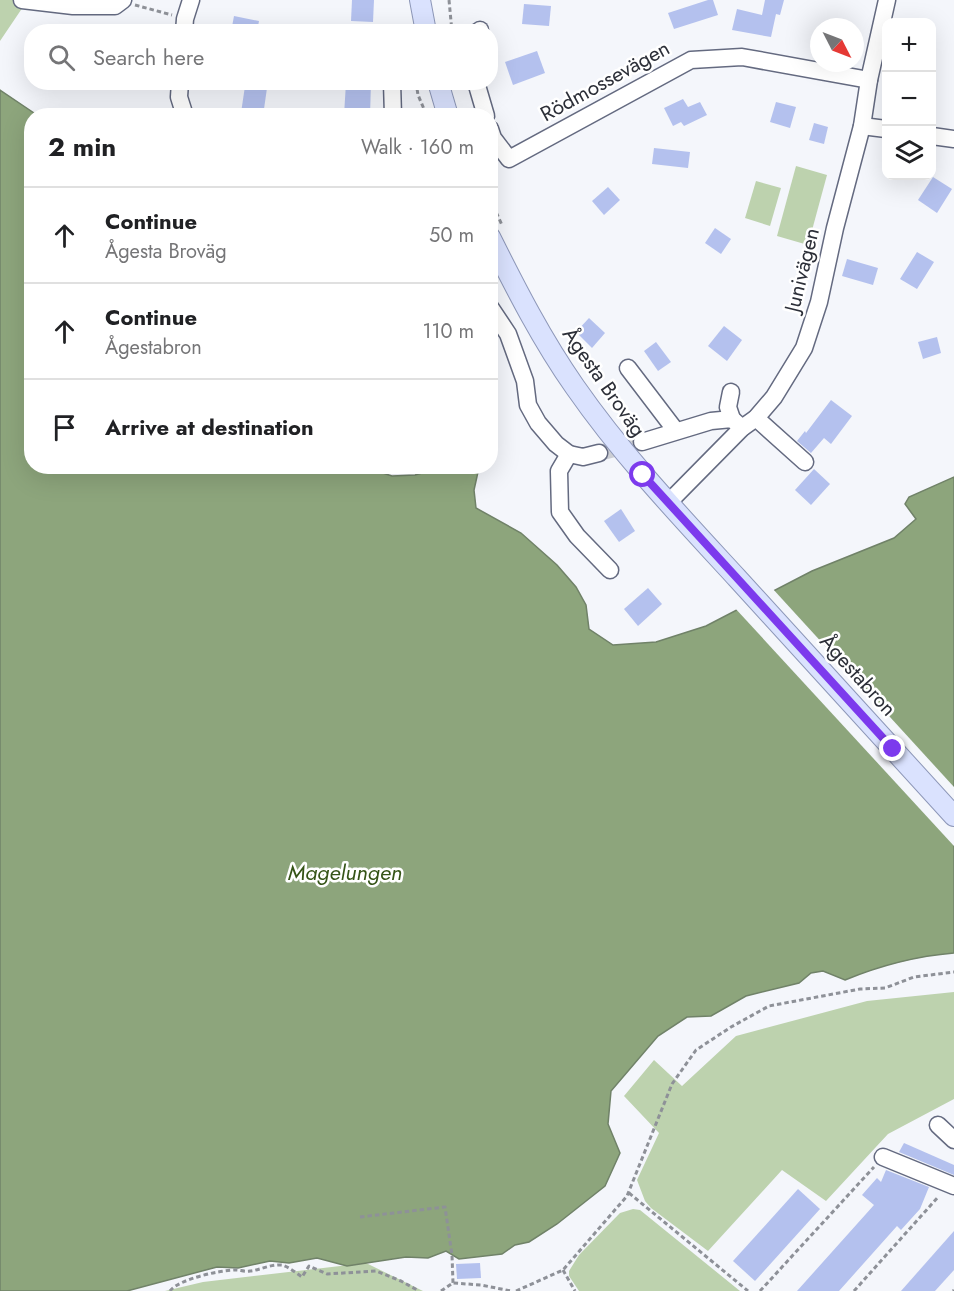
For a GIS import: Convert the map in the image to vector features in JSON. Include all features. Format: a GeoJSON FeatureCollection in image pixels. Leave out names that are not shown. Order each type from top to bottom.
{"type":"FeatureCollection","features":[{"type":"Feature","properties":{"kind":"main road"},"geometry":{"type":"LineString","coordinates":[[420,0],[424,24]]}},
{"type":"Feature","properties":{"kind":"main road"},"geometry":{"type":"LineString","coordinates":[[440,90],[446,108]]}},
{"type":"Feature","properties":{"kind":"main road","name":"Ågesta Broväg"},"geometry":{"type":"LineString","coordinates":[[498,235],[518,293],[574,387],[608,432],[668,503],[726,566]]}},
{"type":"Feature","properties":{"kind":"main road","name":"Ågestabron"},"geometry":{"type":"LineString","coordinates":[[726,566],[954,816]]}},
{"type":"Feature","properties":{"kind":"street"},"geometry":{"type":"LineString","coordinates":[[22,0],[73,6],[115,6],[122,1]]}},
{"type":"Feature","properties":{"kind":"street"},"geometry":{"type":"LineString","coordinates":[[185,24],[191,0]]}},
{"type":"Feature","properties":{"kind":"street","name":"Junivägen"},"geometry":{"type":"LineString","coordinates":[[668,503],[737,423],[756,418],[774,397],[804,348],[819,302],[835,228],[862,126],[869,80],[887,0]]}},
{"type":"Feature","properties":{"kind":"street","name":"Rödmossevägen"},"geometry":{"type":"LineString","coordinates":[[498,145],[509,159],[691,60],[742,57],[869,80]]}},
{"type":"Feature","properties":{"kind":"street"},"geometry":{"type":"LineString","coordinates":[[179,90],[182,108]]}},
{"type":"Feature","properties":{"kind":"street"},"geometry":{"type":"LineString","coordinates":[[392,90],[393,108]]}},
{"type":"Feature","properties":{"kind":"street"},"geometry":{"type":"LineString","coordinates":[[478,90],[484,108]]}},
{"type":"Feature","properties":{"kind":"street"},"geometry":{"type":"LineString","coordinates":[[862,126],[882,128]]}},
{"type":"Feature","properties":{"kind":"street"},"geometry":{"type":"LineString","coordinates":[[936,136],[954,139]]}},
{"type":"Feature","properties":{"kind":"street"},"geometry":{"type":"LineString","coordinates":[[498,319],[508,334],[525,381],[528,405],[538,423],[556,444],[569,454],[583,457],[599,453]]}},
{"type":"Feature","properties":{"kind":"street"},"geometry":{"type":"LineString","coordinates":[[628,368],[676,431]]}},
{"type":"Feature","properties":{"kind":"street"},"geometry":{"type":"LineString","coordinates":[[731,392],[728,407],[737,423]]}},
{"type":"Feature","properties":{"kind":"street"},"geometry":{"type":"LineString","coordinates":[[756,418],[805,462]]}},
{"type":"Feature","properties":{"kind":"street"},"geometry":{"type":"LineString","coordinates":[[642,442],[711,421],[737,423]]}},
{"type":"Feature","properties":{"kind":"street"},"geometry":{"type":"LineString","coordinates":[[569,454],[559,471],[560,512],[578,536],[610,570]]}},
{"type":"Feature","properties":{"kind":"street"},"geometry":{"type":"LineString","coordinates":[[883,1156],[952,1185]]}},
{"type":"Feature","properties":{"kind":"path"},"geometry":{"type":"LineString","coordinates":[[449,0],[451,24]]}},
{"type":"Feature","properties":{"kind":"path"},"geometry":{"type":"LineString","coordinates":[[122,1],[182,24]]}},
{"type":"Feature","properties":{"kind":"path"},"geometry":{"type":"LineString","coordinates":[[417,90],[424,108]]}},
{"type":"Feature","properties":{"kind":"path"},"geometry":{"type":"LineString","coordinates":[[516,1291],[563,1270],[628,1193],[672,1084],[696,1050],[769,1006],[860,989],[885,988],[914,977],[954,972]]}},
{"type":"Feature","properties":{"kind":"path"},"geometry":{"type":"LineString","coordinates":[[760,1291],[883,1156]]}},
{"type":"Feature","properties":{"kind":"path"},"geometry":{"type":"LineString","coordinates":[[854,1291],[952,1185]]}},
{"type":"Feature","properties":{"kind":"path"},"geometry":{"type":"LineString","coordinates":[[628,1193],[748,1291]]}},
{"type":"Feature","properties":{"kind":"path"},"geometry":{"type":"LineString","coordinates":[[360,1217],[445,1207],[452,1255],[453,1283]]}},
{"type":"Feature","properties":{"kind":"path"},"geometry":{"type":"LineString","coordinates":[[170,1291],[188,1280],[220,1272],[236,1270],[249,1272],[262,1267],[281,1265],[302,1277],[309,1266],[327,1274],[376,1271],[419,1291]]}},
{"type":"Feature","properties":{"kind":"path"},"geometry":{"type":"LineString","coordinates":[[563,1270],[575,1291]]}},
{"type":"Feature","properties":{"kind":"path"},"geometry":{"type":"LineString","coordinates":[[441,1291],[453,1283],[481,1285],[511,1291]]}},
{"type":"Feature","properties":{"kind":"shaded area"},"geometry":{"type":"Polygon","coordinates":[[[0,0],[123,0],[27,1],[0,41],[0,0]]]}},
{"type":"Feature","properties":{"kind":"shaded area"},"geometry":{"type":"Polygon","coordinates":[[[796,166],[827,175],[808,245],[777,236],[796,166]]]}},
{"type":"Feature","properties":{"kind":"shaded area"},"geometry":{"type":"Polygon","coordinates":[[[756,181],[781,188],[770,226],[745,218],[756,181]]]}},
{"type":"Feature","properties":{"kind":"shaded area"},"geometry":{"type":"Polygon","coordinates":[[[954,992],[954,1099],[888,1134],[826,1201],[782,1170],[708,1251],[645,1201],[637,1180],[659,1133],[624,1096],[654,1060],[682,1086],[736,1036],[867,1001],[954,992]]]}},
{"type":"Feature","properties":{"kind":"shaded area"},"geometry":{"type":"Polygon","coordinates":[[[633,1209],[640,1210],[740,1291],[579,1291],[569,1276],[569,1271],[579,1255],[620,1213],[633,1209]]]}},
{"type":"Feature","properties":{"kind":"shaded area"},"geometry":{"type":"Polygon","coordinates":[[[366,1263],[423,1291],[165,1291],[203,1282],[366,1263]]]}},
{"type":"Feature","properties":{"kind":"water","name":"Magelungen"},"geometry":{"type":"Polygon","coordinates":[[[0,90],[27,108],[24,108],[24,474],[386,474],[392,476],[478,474],[474,490],[476,508],[521,533],[557,565],[576,587],[586,605],[589,629],[613,645],[656,642],[706,626],[812,571],[894,538],[916,519],[905,504],[909,497],[954,477],[954,953],[898,962],[845,980],[823,971],[811,973],[799,983],[746,996],[711,1016],[687,1017],[658,1036],[611,1091],[608,1124],[620,1153],[605,1186],[557,1224],[529,1242],[515,1245],[502,1254],[459,1259],[446,1251],[428,1258],[406,1257],[347,1266],[317,1258],[289,1263],[270,1261],[238,1268],[217,1267],[127,1291],[0,1291],[0,90]]]}},
{"type":"Feature","properties":{"kind":"pier"},"geometry":{"type":"Polygon","coordinates":[[[772,588],[954,787],[954,846],[734,607],[772,588]]]}},
{"type":"Feature","properties":{"kind":"building"},"geometry":{"type":"Polygon","coordinates":[[[352,0],[374,0],[373,22],[351,21],[352,0]]]}},
{"type":"Feature","properties":{"kind":"building"},"geometry":{"type":"Polygon","coordinates":[[[713,0],[718,15],[674,29],[668,13],[713,0]]]}},
{"type":"Feature","properties":{"kind":"building"},"geometry":{"type":"Polygon","coordinates":[[[765,0],[784,0],[780,15],[776,14],[771,37],[732,30],[737,9],[762,15],[765,0]]]}},
{"type":"Feature","properties":{"kind":"building"},"geometry":{"type":"Polygon","coordinates":[[[524,4],[551,6],[549,26],[522,24],[524,4]]]}},
{"type":"Feature","properties":{"kind":"building"},"geometry":{"type":"Polygon","coordinates":[[[234,16],[259,21],[258,24],[232,24],[234,16]]]}},
{"type":"Feature","properties":{"kind":"building"},"geometry":{"type":"Polygon","coordinates":[[[537,51],[545,73],[513,85],[505,62],[537,51]]]}},
{"type":"Feature","properties":{"kind":"building"},"geometry":{"type":"Polygon","coordinates":[[[244,90],[267,90],[264,108],[242,108],[244,90]]]}},
{"type":"Feature","properties":{"kind":"building"},"geometry":{"type":"Polygon","coordinates":[[[346,90],[371,90],[370,108],[344,108],[346,90]]]}},
{"type":"Feature","properties":{"kind":"building"},"geometry":{"type":"Polygon","coordinates":[[[683,99],[688,107],[700,102],[707,115],[684,126],[681,122],[673,126],[664,108],[683,99]]]}},
{"type":"Feature","properties":{"kind":"building"},"geometry":{"type":"Polygon","coordinates":[[[776,102],[796,107],[790,128],[770,122],[776,102]]]}},
{"type":"Feature","properties":{"kind":"building"},"geometry":{"type":"Polygon","coordinates":[[[814,123],[828,127],[824,144],[809,140],[814,123]]]}},
{"type":"Feature","properties":{"kind":"building"},"geometry":{"type":"Polygon","coordinates":[[[654,148],[690,152],[688,168],[652,164],[654,148]]]}},
{"type":"Feature","properties":{"kind":"building"},"geometry":{"type":"Polygon","coordinates":[[[936,179],[952,189],[937,213],[918,200],[931,180],[936,179]]]}},
{"type":"Feature","properties":{"kind":"building"},"geometry":{"type":"Polygon","coordinates":[[[608,187],[620,200],[604,215],[592,201],[608,187]]]}},
{"type":"Feature","properties":{"kind":"building"},"geometry":{"type":"Polygon","coordinates":[[[715,228],[731,239],[721,254],[705,243],[715,228]]]}},
{"type":"Feature","properties":{"kind":"building"},"geometry":{"type":"Polygon","coordinates":[[[917,252],[934,262],[917,289],[900,279],[917,252]]]}},
{"type":"Feature","properties":{"kind":"building"},"geometry":{"type":"Polygon","coordinates":[[[847,259],[878,268],[873,285],[842,276],[847,259]]]}},
{"type":"Feature","properties":{"kind":"building"},"geometry":{"type":"Polygon","coordinates":[[[589,318],[605,333],[592,348],[576,332],[589,318]]]}},
{"type":"Feature","properties":{"kind":"building"},"geometry":{"type":"Polygon","coordinates":[[[724,326],[742,340],[727,361],[708,346],[724,326]]]}},
{"type":"Feature","properties":{"kind":"building"},"geometry":{"type":"Polygon","coordinates":[[[937,337],[941,353],[923,359],[918,342],[937,337]]]}},
{"type":"Feature","properties":{"kind":"building"},"geometry":{"type":"Polygon","coordinates":[[[656,342],[671,362],[658,371],[644,351],[656,342]]]}},
{"type":"Feature","properties":{"kind":"building"},"geometry":{"type":"Polygon","coordinates":[[[831,400],[852,416],[831,444],[824,438],[811,453],[797,441],[805,431],[806,433],[831,400]]]}},
{"type":"Feature","properties":{"kind":"building"},"geometry":{"type":"Polygon","coordinates":[[[814,469],[830,484],[811,505],[795,490],[814,469]]]}},
{"type":"Feature","properties":{"kind":"building"},"geometry":{"type":"Polygon","coordinates":[[[621,509],[635,531],[619,542],[604,521],[621,509]]]}},
{"type":"Feature","properties":{"kind":"building"},"geometry":{"type":"Polygon","coordinates":[[[648,588],[662,604],[638,626],[624,609],[648,588]]]}},
{"type":"Feature","properties":{"kind":"building"},"geometry":{"type":"Polygon","coordinates":[[[904,1143],[954,1165],[954,1175],[899,1152],[904,1143]]]}},
{"type":"Feature","properties":{"kind":"building"},"geometry":{"type":"Polygon","coordinates":[[[886,1170],[929,1187],[920,1209],[901,1230],[897,1226],[839,1291],[797,1291],[874,1205],[862,1195],[877,1178],[881,1182],[886,1170]]]}},
{"type":"Feature","properties":{"kind":"building"},"geometry":{"type":"Polygon","coordinates":[[[798,1189],[820,1209],[755,1281],[733,1261],[798,1189]]]}},
{"type":"Feature","properties":{"kind":"building"},"geometry":{"type":"Polygon","coordinates":[[[954,1231],[954,1270],[935,1291],[901,1291],[954,1231]]]}},
{"type":"Feature","properties":{"kind":"building"},"geometry":{"type":"Polygon","coordinates":[[[480,1263],[481,1278],[457,1279],[456,1264],[480,1263]]]}},
{"type":"Feature","properties":{"kind":"tunnel"},"geometry":{"type":"LineString","coordinates":[[599,453],[642,442]]}},
{"type":"Feature","properties":{"kind":"route"},"geometry":{"type":"LineString","coordinates":[[643,475],[893,749]]}}]}
